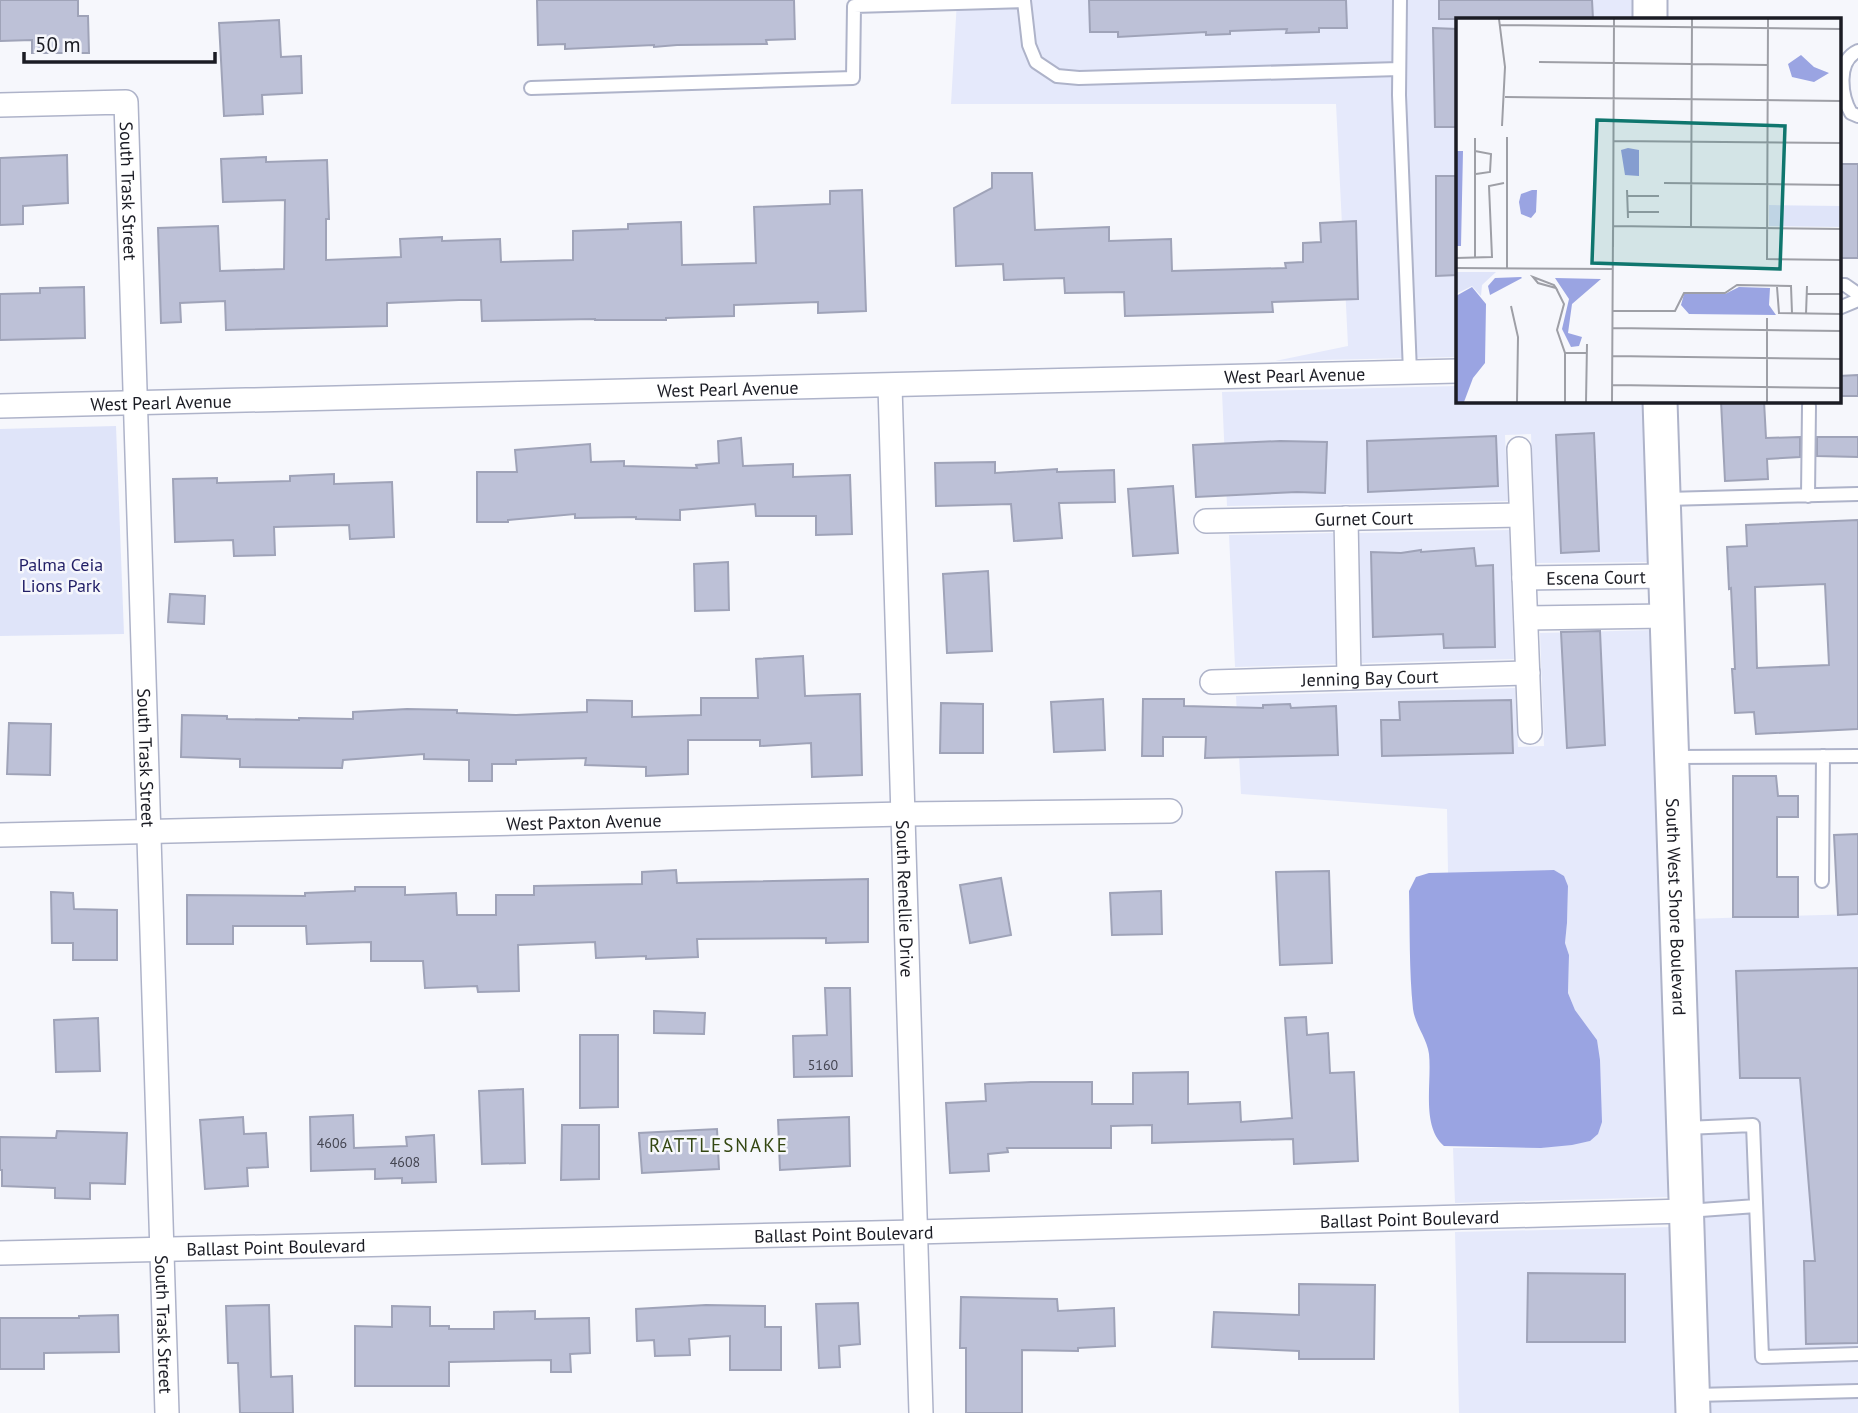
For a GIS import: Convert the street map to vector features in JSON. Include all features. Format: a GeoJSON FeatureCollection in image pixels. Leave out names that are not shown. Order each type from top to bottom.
{"type":"FeatureCollection","features":[{"type":"Feature","properties":{"kind":"street"},"geometry":{"type":"LineString","coordinates":[[1650,0],[1650,18]]}},
{"type":"Feature","properties":{"kind":"street","name":"South Trask Street"},"geometry":{"type":"LineString","coordinates":[[0,104],[125,102],[167,1413]]}},
{"type":"Feature","properties":{"kind":"street","name":"West Pearl Avenue"},"geometry":{"type":"LineString","coordinates":[[0,406],[1456,371]]}},
{"type":"Feature","properties":{"kind":"street","name":"South Renellie Drive"},"geometry":{"type":"LineString","coordinates":[[890,386],[921,1413]]}},
{"type":"Feature","properties":{"kind":"street","name":"South West Shore Boulevard"},"geometry":{"type":"LineString","coordinates":[[1660,402],[1693,1404]]}},
{"type":"Feature","properties":{"kind":"street","name":"Escena Court"},"geometry":{"type":"LineString","coordinates":[[1519,449],[1530,732]]}},
{"type":"Feature","properties":{"kind":"street","name":"Gurnet Court"},"geometry":{"type":"LineString","coordinates":[[1206,521],[1521,515]]}},
{"type":"Feature","properties":{"kind":"street"},"geometry":{"type":"LineString","coordinates":[[1346,518],[1349,678]]}},
{"type":"Feature","properties":{"kind":"street","name":"Escena Court"},"geometry":{"type":"LineString","coordinates":[[1524,578],[1666,576]]}},
{"type":"Feature","properties":{"kind":"street"},"geometry":{"type":"LineString","coordinates":[[1526,618],[1667,616]]}},
{"type":"Feature","properties":{"kind":"street","name":"Jenning Bay Court"},"geometry":{"type":"LineString","coordinates":[[1212,682],[1528,673]]}},
{"type":"Feature","properties":{"kind":"street","name":"West Paxton Avenue"},"geometry":{"type":"LineString","coordinates":[[0,835],[904,814],[1170,811]]}},
{"type":"Feature","properties":{"kind":"street","name":"Ballast Point Boulevard"},"geometry":{"type":"LineString","coordinates":[[0,1252],[915,1232],[1685,1211]]}},
{"type":"Feature","properties":{"kind":"lane"},"geometry":{"type":"LineString","coordinates":[[1400,0],[1399,69],[1410,372]]}},
{"type":"Feature","properties":{"kind":"lane"},"geometry":{"type":"LineString","coordinates":[[531,88],[853,78],[854,6],[1024,1],[1029,45],[1036,62],[1057,76],[1079,78],[1399,69]]}},
{"type":"Feature","properties":{"kind":"lane"},"geometry":{"type":"LineString","coordinates":[[1858,51],[1850,55],[1844,66],[1844,101],[1852,113],[1858,116]]}},
{"type":"Feature","properties":{"kind":"lane"},"geometry":{"type":"LineString","coordinates":[[1840,285],[1845,285],[1858,294]]}},
{"type":"Feature","properties":{"kind":"lane"},"geometry":{"type":"LineString","coordinates":[[1840,307],[1858,300]]}},
{"type":"Feature","properties":{"kind":"lane"},"geometry":{"type":"LineString","coordinates":[[1808,496],[1809,406]]}},
{"type":"Feature","properties":{"kind":"lane"},"geometry":{"type":"LineString","coordinates":[[1663,499],[1858,494]]}},
{"type":"Feature","properties":{"kind":"lane"},"geometry":{"type":"LineString","coordinates":[[1822,881],[1823,756]]}},
{"type":"Feature","properties":{"kind":"lane"},"geometry":{"type":"LineString","coordinates":[[1671,757],[1858,756]]}},
{"type":"Feature","properties":{"kind":"lane"},"geometry":{"type":"LineString","coordinates":[[1683,1128],[1753,1125],[1762,1357],[1858,1354]]}},
{"type":"Feature","properties":{"kind":"lane"},"geometry":{"type":"LineString","coordinates":[[1685,1211],[1756,1206]]}},
{"type":"Feature","properties":{"kind":"lane"},"geometry":{"type":"LineString","coordinates":[[1693,1404],[1858,1391]]}},
{"type":"Feature","properties":{"kind":"shaded area"},"geometry":{"type":"Polygon","coordinates":[[[957,0],[1636,0],[1637,18],[1456,18],[1456,357],[1275,361],[1348,346],[1336,104],[951,104],[957,0]]]}},
{"type":"Feature","properties":{"kind":"shaded area"},"geometry":{"type":"Polygon","coordinates":[[[1456,386],[1456,402],[1647,402],[1652,562],[1536,563],[1531,434],[1505,435],[1508,501],[1227,506],[1222,392],[1456,386]]]}},
{"type":"Feature","properties":{"kind":"shaded area"},"geometry":{"type":"Polygon","coordinates":[[[1509,530],[1514,659],[1362,663],[1359,533],[1509,530]]]}},
{"type":"Feature","properties":{"kind":"shaded area"},"geometry":{"type":"Polygon","coordinates":[[[1333,533],[1336,664],[1235,667],[1229,535],[1333,533]]]}},
{"type":"Feature","properties":{"kind":"shaded area"},"geometry":{"type":"Polygon","coordinates":[[[1654,630],[1672,1197],[1455,1203],[1453,1148],[1541,1148],[1590,1141],[1597,1040],[1575,1010],[1568,993],[1569,955],[1565,943],[1568,886],[1554,870],[1448,873],[1447,809],[1241,794],[1236,696],[1515,688],[1518,747],[1544,746],[1540,633],[1654,630]]]}},
{"type":"Feature","properties":{"kind":"shaded area"},"geometry":{"type":"Polygon","coordinates":[[[1858,914],[1858,1413],[1705,1413],[1689,919],[1858,914]]]}},
{"type":"Feature","properties":{"kind":"shaded area"},"geometry":{"type":"Polygon","coordinates":[[[1673,1227],[1680,1413],[1459,1413],[1455,1232],[1673,1227]]]}},
{"type":"Feature","properties":{"kind":"green space","name":"Palma Ceia Lions Park"},"geometry":{"type":"Polygon","coordinates":[[[116,426],[124,634],[0,636],[0,429],[116,426]]]}},
{"type":"Feature","properties":{"kind":"water"},"geometry":{"type":"Polygon","coordinates":[[[1554,870],[1564,876],[1568,886],[1565,943],[1569,955],[1568,993],[1575,1010],[1597,1040],[1602,1122],[1598,1134],[1590,1141],[1541,1148],[1444,1146],[1432,1127],[1429,1054],[1413,1009],[1409,891],[1416,877],[1429,873],[1554,870]]]}},
{"type":"Feature","properties":{"kind":"building"},"geometry":{"type":"Polygon","coordinates":[[[0,0],[78,0],[78,16],[88,16],[89,53],[32,53],[32,40],[0,41],[0,0]]]}},
{"type":"Feature","properties":{"kind":"building"},"geometry":{"type":"Polygon","coordinates":[[[537,0],[794,0],[795,39],[766,40],[767,44],[654,47],[565,49],[565,44],[538,45],[537,0]]]}},
{"type":"Feature","properties":{"kind":"building"},"geometry":{"type":"Polygon","coordinates":[[[1089,0],[1346,0],[1347,28],[1319,28],[1319,32],[1286,33],[1287,29],[1230,31],[1230,34],[1206,35],[1206,32],[1118,37],[1118,32],[1090,32],[1089,0]]]}},
{"type":"Feature","properties":{"kind":"building"},"geometry":{"type":"Polygon","coordinates":[[[1439,0],[1592,0],[1593,18],[1439,19],[1439,0]]]}},
{"type":"Feature","properties":{"kind":"building"},"geometry":{"type":"Polygon","coordinates":[[[279,20],[281,57],[301,56],[302,93],[262,95],[263,114],[224,116],[219,23],[279,20]]]}},
{"type":"Feature","properties":{"kind":"building"},"geometry":{"type":"Polygon","coordinates":[[[1433,28],[1456,29],[1456,127],[1435,127],[1433,28]]]}},
{"type":"Feature","properties":{"kind":"building"},"geometry":{"type":"Polygon","coordinates":[[[67,155],[68,203],[23,206],[23,224],[0,225],[0,158],[67,155]]]}},
{"type":"Feature","properties":{"kind":"building"},"geometry":{"type":"Polygon","coordinates":[[[266,157],[266,162],[327,160],[329,219],[326,219],[326,260],[401,257],[400,239],[442,237],[442,241],[500,239],[501,262],[573,260],[573,231],[628,229],[628,224],[681,222],[682,265],[756,263],[754,207],[830,204],[830,191],[862,190],[866,311],[818,313],[818,302],[734,305],[734,316],[666,320],[482,321],[481,300],[459,300],[387,303],[387,326],[226,330],[225,301],[180,303],[181,322],[161,323],[158,228],[218,226],[220,271],[284,269],[285,200],[223,202],[221,159],[266,157]]]}},
{"type":"Feature","properties":{"kind":"building"},"geometry":{"type":"Polygon","coordinates":[[[1840,164],[1858,164],[1858,258],[1840,258],[1840,164]]]}},
{"type":"Feature","properties":{"kind":"building"},"geometry":{"type":"Polygon","coordinates":[[[992,173],[1032,173],[1035,230],[1109,227],[1109,241],[1171,239],[1172,271],[1286,268],[1285,263],[1303,262],[1303,243],[1321,242],[1320,223],[1356,221],[1358,299],[1272,302],[1273,312],[1125,316],[1124,292],[1065,293],[1064,278],[1004,280],[1003,264],[956,266],[954,208],[992,188],[992,173]]]}},
{"type":"Feature","properties":{"kind":"building"},"geometry":{"type":"Polygon","coordinates":[[[1436,176],[1456,176],[1456,275],[1436,276],[1436,176]]]}},
{"type":"Feature","properties":{"kind":"building"},"geometry":{"type":"Polygon","coordinates":[[[84,287],[85,338],[0,340],[0,294],[40,293],[40,288],[84,287]]]}},
{"type":"Feature","properties":{"kind":"building"},"geometry":{"type":"Polygon","coordinates":[[[1858,375],[1858,396],[1840,396],[1840,376],[1858,375]]]}},
{"type":"Feature","properties":{"kind":"building"},"geometry":{"type":"Polygon","coordinates":[[[1721,402],[1764,402],[1766,438],[1800,437],[1800,457],[1767,459],[1768,479],[1725,481],[1721,402]]]}},
{"type":"Feature","properties":{"kind":"building"},"geometry":{"type":"Polygon","coordinates":[[[1594,433],[1599,551],[1561,553],[1556,435],[1594,433]]]}},
{"type":"Feature","properties":{"kind":"building"},"geometry":{"type":"Polygon","coordinates":[[[1496,436],[1498,486],[1368,492],[1367,441],[1496,436]]]}},
{"type":"Feature","properties":{"kind":"building"},"geometry":{"type":"Polygon","coordinates":[[[1817,437],[1858,437],[1858,457],[1817,456],[1817,437]]]}},
{"type":"Feature","properties":{"kind":"building"},"geometry":{"type":"Polygon","coordinates":[[[741,438],[743,466],[793,464],[793,477],[850,475],[852,534],[816,535],[816,516],[756,516],[755,504],[680,510],[680,520],[636,517],[575,518],[575,514],[508,522],[477,522],[477,472],[517,472],[515,450],[590,444],[591,462],[624,461],[624,466],[697,468],[696,465],[719,463],[718,441],[741,438]]]}},
{"type":"Feature","properties":{"kind":"building"},"geometry":{"type":"Polygon","coordinates":[[[1327,442],[1325,493],[1196,497],[1193,445],[1327,442]]]}},
{"type":"Feature","properties":{"kind":"building"},"geometry":{"type":"Polygon","coordinates":[[[995,462],[995,473],[1057,469],[1057,472],[1114,470],[1115,502],[1059,503],[1062,538],[1014,541],[1011,504],[936,506],[935,463],[995,462]]]}},
{"type":"Feature","properties":{"kind":"building"},"geometry":{"type":"Polygon","coordinates":[[[334,474],[334,484],[392,482],[394,537],[350,539],[349,525],[274,527],[275,555],[234,556],[233,540],[175,542],[173,479],[217,478],[217,483],[290,481],[290,476],[334,474]]]}},
{"type":"Feature","properties":{"kind":"building"},"geometry":{"type":"Polygon","coordinates":[[[1173,486],[1178,553],[1133,556],[1128,489],[1173,486]]]}},
{"type":"Feature","properties":{"kind":"building"},"geometry":{"type":"Polygon","coordinates":[[[1858,520],[1858,729],[1756,734],[1754,712],[1735,713],[1732,669],[1735,669],[1727,547],[1747,546],[1746,525],[1858,520]],[[1825,584],[1755,587],[1757,668],[1829,665],[1825,584]]]}},
{"type":"Feature","properties":{"kind":"building"},"geometry":{"type":"Polygon","coordinates":[[[1474,548],[1476,566],[1493,565],[1495,647],[1444,648],[1443,634],[1373,637],[1371,552],[1401,553],[1474,548]]]}},
{"type":"Feature","properties":{"kind":"building"},"geometry":{"type":"Polygon","coordinates":[[[728,562],[729,610],[695,611],[694,564],[728,562]]]}},
{"type":"Feature","properties":{"kind":"building"},"geometry":{"type":"Polygon","coordinates":[[[988,571],[992,651],[947,653],[943,574],[988,571]]]}},
{"type":"Feature","properties":{"kind":"building"},"geometry":{"type":"Polygon","coordinates":[[[170,594],[205,596],[204,624],[168,622],[170,594]]]}},
{"type":"Feature","properties":{"kind":"building"},"geometry":{"type":"Polygon","coordinates":[[[1600,631],[1605,745],[1567,748],[1561,632],[1600,631]]]}},
{"type":"Feature","properties":{"kind":"building"},"geometry":{"type":"Polygon","coordinates":[[[803,656],[805,696],[860,694],[862,775],[812,777],[811,743],[760,746],[760,740],[688,740],[688,774],[646,776],[646,767],[585,765],[586,758],[516,760],[516,764],[492,764],[492,781],[469,781],[469,760],[424,759],[424,754],[343,760],[342,768],[240,767],[240,759],[181,757],[182,715],[227,716],[227,719],[353,719],[353,712],[407,709],[516,715],[587,712],[587,700],[632,701],[632,717],[701,715],[701,698],[758,698],[756,659],[803,656]]]}},
{"type":"Feature","properties":{"kind":"building"},"geometry":{"type":"Polygon","coordinates":[[[1103,699],[1105,750],[1054,752],[1051,702],[1103,699]]]}},
{"type":"Feature","properties":{"kind":"building"},"geometry":{"type":"Polygon","coordinates":[[[1143,699],[1184,699],[1184,706],[1336,706],[1338,755],[1205,758],[1206,737],[1163,737],[1163,756],[1142,756],[1143,699]]]}},
{"type":"Feature","properties":{"kind":"building"},"geometry":{"type":"Polygon","coordinates":[[[1511,700],[1513,753],[1382,756],[1381,720],[1400,720],[1399,702],[1511,700]]]}},
{"type":"Feature","properties":{"kind":"building"},"geometry":{"type":"Polygon","coordinates":[[[941,703],[983,704],[983,753],[940,753],[941,703]]]}},
{"type":"Feature","properties":{"kind":"building"},"geometry":{"type":"Polygon","coordinates":[[[9,723],[51,724],[50,775],[7,774],[9,723]]]}},
{"type":"Feature","properties":{"kind":"building"},"geometry":{"type":"Polygon","coordinates":[[[1733,776],[1776,776],[1778,796],[1798,796],[1798,817],[1777,817],[1777,877],[1798,877],[1798,917],[1733,917],[1733,776]]]}},
{"type":"Feature","properties":{"kind":"building"},"geometry":{"type":"Polygon","coordinates":[[[1858,834],[1858,914],[1838,915],[1834,835],[1858,834]]]}},
{"type":"Feature","properties":{"kind":"building"},"geometry":{"type":"Polygon","coordinates":[[[676,870],[677,883],[868,879],[868,942],[826,943],[826,938],[697,939],[698,957],[646,959],[646,956],[596,958],[595,942],[518,945],[519,991],[478,992],[477,986],[425,988],[423,961],[371,961],[371,942],[307,944],[306,926],[233,926],[233,944],[187,944],[187,895],[305,896],[305,893],[355,891],[355,887],[405,887],[405,895],[456,893],[457,915],[496,915],[496,895],[534,895],[534,886],[642,884],[642,872],[676,870]]]}},
{"type":"Feature","properties":{"kind":"building"},"geometry":{"type":"Polygon","coordinates":[[[1329,871],[1332,963],[1280,965],[1276,872],[1329,871]]]}},
{"type":"Feature","properties":{"kind":"building"},"geometry":{"type":"Polygon","coordinates":[[[1001,878],[1011,935],[970,943],[960,885],[1001,878]]]}},
{"type":"Feature","properties":{"kind":"building"},"geometry":{"type":"Polygon","coordinates":[[[1161,891],[1162,934],[1112,935],[1110,893],[1161,891]]]}},
{"type":"Feature","properties":{"kind":"building"},"geometry":{"type":"Polygon","coordinates":[[[51,892],[73,893],[74,909],[117,910],[117,960],[73,960],[73,943],[52,943],[51,892]]]}},
{"type":"Feature","properties":{"kind":"building"},"geometry":{"type":"Polygon","coordinates":[[[1858,968],[1858,1343],[1806,1344],[1804,1261],[1815,1261],[1800,1078],[1740,1078],[1736,971],[1858,968]]]}},
{"type":"Feature","properties":{"kind":"building"},"geometry":{"type":"Polygon","coordinates":[[[825,988],[850,988],[852,1076],[794,1077],[793,1036],[827,1035],[825,988]]]}},
{"type":"Feature","properties":{"kind":"building"},"geometry":{"type":"Polygon","coordinates":[[[654,1011],[705,1013],[704,1034],[654,1033],[654,1011]]]}},
{"type":"Feature","properties":{"kind":"building"},"geometry":{"type":"Polygon","coordinates":[[[1306,1017],[1307,1035],[1328,1033],[1330,1073],[1354,1072],[1358,1161],[1294,1164],[1293,1139],[1152,1143],[1152,1125],[1111,1126],[1111,1148],[1007,1148],[1008,1152],[988,1154],[989,1171],[950,1173],[946,1103],[986,1101],[985,1084],[1092,1082],[1092,1104],[1133,1104],[1133,1073],[1188,1072],[1188,1104],[1240,1102],[1241,1122],[1292,1118],[1285,1018],[1306,1017]]]}},
{"type":"Feature","properties":{"kind":"building"},"geometry":{"type":"Polygon","coordinates":[[[98,1018],[100,1071],[56,1072],[54,1020],[98,1018]]]}},
{"type":"Feature","properties":{"kind":"building"},"geometry":{"type":"Polygon","coordinates":[[[580,1035],[618,1035],[618,1107],[580,1108],[580,1035]]]}},
{"type":"Feature","properties":{"kind":"building"},"geometry":{"type":"Polygon","coordinates":[[[523,1089],[525,1163],[482,1164],[479,1091],[523,1089]]]}},
{"type":"Feature","properties":{"kind":"building"},"geometry":{"type":"Polygon","coordinates":[[[353,1115],[354,1148],[407,1146],[406,1137],[434,1135],[436,1182],[402,1183],[402,1178],[375,1179],[375,1169],[311,1171],[310,1117],[353,1115]]]}},
{"type":"Feature","properties":{"kind":"building"},"geometry":{"type":"Polygon","coordinates":[[[243,1117],[244,1134],[266,1133],[268,1167],[247,1168],[248,1186],[205,1189],[200,1120],[243,1117]]]}},
{"type":"Feature","properties":{"kind":"building"},"geometry":{"type":"Polygon","coordinates":[[[849,1117],[850,1166],[780,1170],[778,1120],[849,1117]]]}},
{"type":"Feature","properties":{"kind":"building"},"geometry":{"type":"Polygon","coordinates":[[[562,1125],[599,1125],[599,1179],[561,1180],[562,1125]]]}},
{"type":"Feature","properties":{"kind":"building"},"geometry":{"type":"Polygon","coordinates":[[[717,1129],[719,1169],[642,1173],[639,1133],[717,1129]]]}},
{"type":"Feature","properties":{"kind":"building"},"geometry":{"type":"Polygon","coordinates":[[[57,1131],[127,1133],[125,1184],[90,1183],[90,1199],[55,1198],[55,1188],[2,1186],[0,1137],[56,1138],[57,1131]]]}},
{"type":"Feature","properties":{"kind":"building"},"geometry":{"type":"Polygon","coordinates":[[[1528,1273],[1625,1274],[1625,1342],[1527,1342],[1528,1273]]]}},
{"type":"Feature","properties":{"kind":"building"},"geometry":{"type":"Polygon","coordinates":[[[1299,1284],[1375,1285],[1374,1359],[1299,1359],[1299,1351],[1212,1347],[1214,1312],[1299,1315],[1299,1284]]]}},
{"type":"Feature","properties":{"kind":"building"},"geometry":{"type":"Polygon","coordinates":[[[961,1297],[1057,1299],[1058,1311],[1114,1308],[1115,1346],[1078,1348],[1078,1351],[1022,1350],[1022,1413],[966,1413],[966,1348],[960,1348],[961,1297]]]}},
{"type":"Feature","properties":{"kind":"building"},"geometry":{"type":"Polygon","coordinates":[[[858,1303],[860,1344],[839,1346],[840,1367],[819,1368],[816,1304],[858,1303]]]}},
{"type":"Feature","properties":{"kind":"building"},"geometry":{"type":"Polygon","coordinates":[[[269,1305],[271,1377],[292,1376],[293,1413],[240,1413],[238,1363],[228,1363],[226,1306],[269,1305]]]}},
{"type":"Feature","properties":{"kind":"building"},"geometry":{"type":"Polygon","coordinates":[[[706,1305],[765,1306],[765,1327],[781,1327],[781,1370],[730,1370],[730,1336],[689,1339],[690,1355],[655,1356],[654,1340],[637,1341],[636,1309],[706,1305]]]}},
{"type":"Feature","properties":{"kind":"building"},"geometry":{"type":"Polygon","coordinates":[[[392,1306],[430,1307],[430,1326],[449,1326],[449,1329],[494,1329],[494,1312],[535,1311],[535,1319],[589,1318],[590,1353],[570,1354],[571,1372],[551,1372],[551,1360],[449,1362],[449,1386],[355,1386],[355,1326],[392,1327],[392,1306]]]}},
{"type":"Feature","properties":{"kind":"building"},"geometry":{"type":"Polygon","coordinates":[[[118,1315],[119,1352],[44,1353],[44,1369],[0,1369],[0,1318],[118,1315]]]}},
{"type":"Feature","properties":{"kind":"district","name":"RATTLESNAKE"},"geometry":{"type":"Point","coordinates":[719,1145]}}]}
